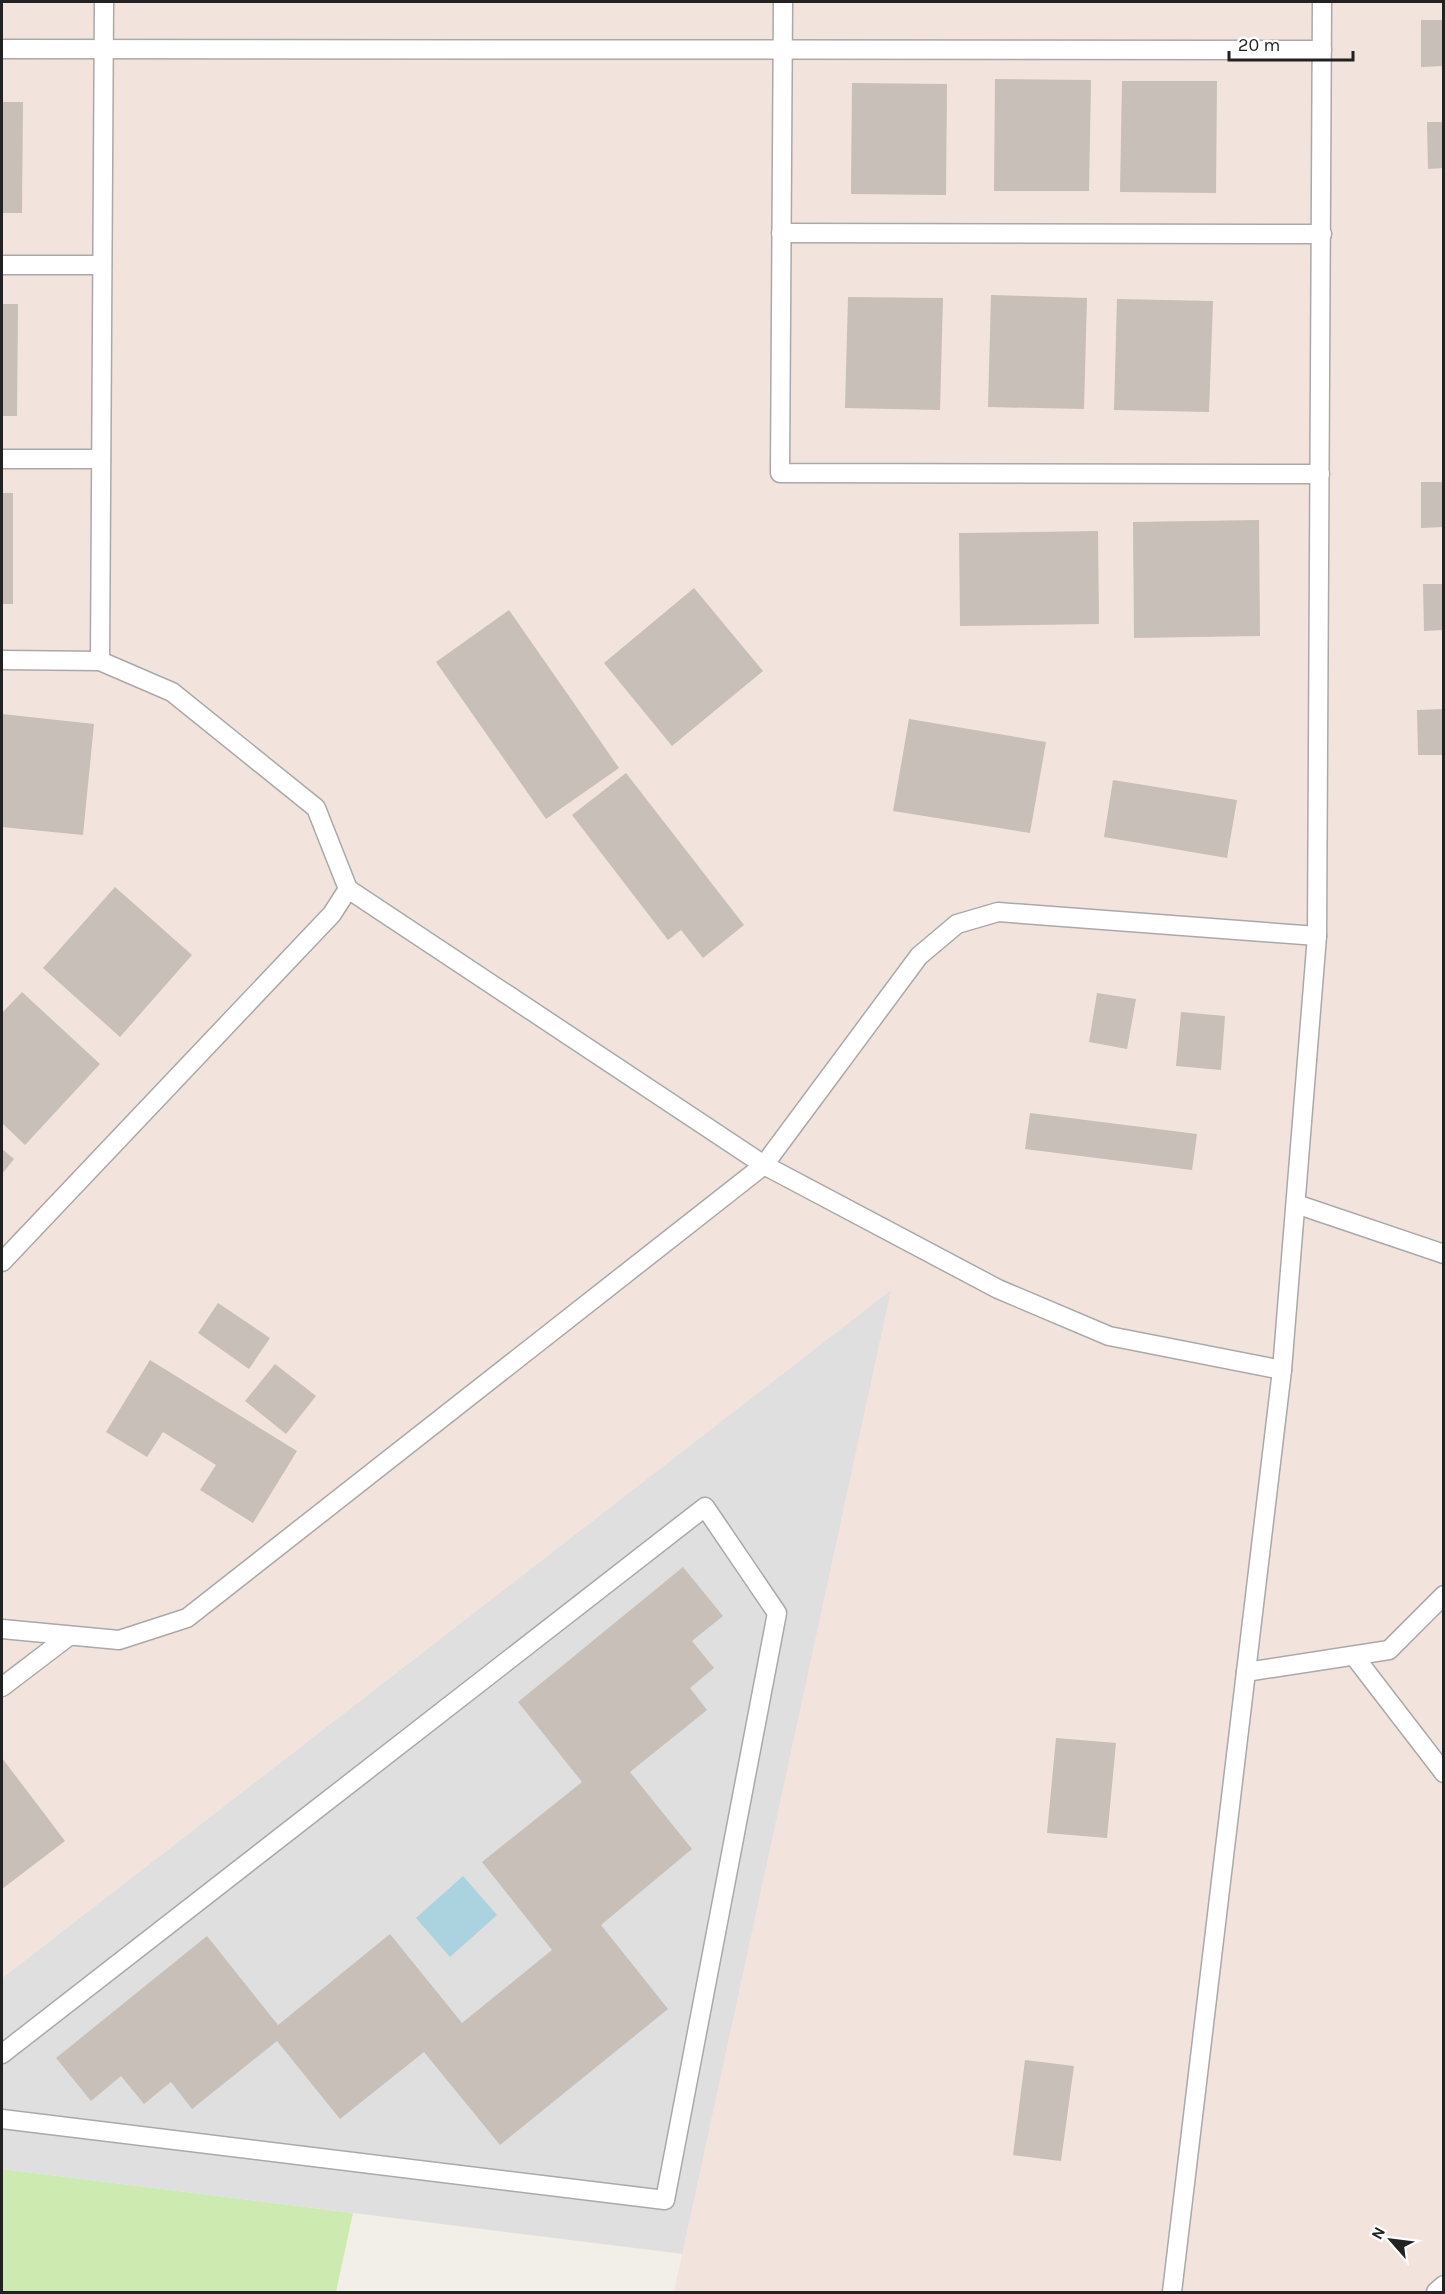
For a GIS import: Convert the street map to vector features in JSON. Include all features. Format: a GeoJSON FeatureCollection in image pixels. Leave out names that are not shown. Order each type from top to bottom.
{"type":"FeatureCollection","features":[{"type":"Feature","properties":{"kind":"lane"},"geometry":{"type":"LineString","coordinates":[[100,661],[104,2]]}},
{"type":"Feature","properties":{"kind":"lane"},"geometry":{"type":"LineString","coordinates":[[783,2],[780,473],[1320,474]]}},
{"type":"Feature","properties":{"kind":"lane"},"geometry":{"type":"LineString","coordinates":[[1172,2292],[1282,1370],[1317,936],[1323,2]]}},
{"type":"Feature","properties":{"kind":"lane"},"geometry":{"type":"LineString","coordinates":[[2,50],[1322,50]]}},
{"type":"Feature","properties":{"kind":"lane"},"geometry":{"type":"LineString","coordinates":[[781,233],[1322,234]]}},
{"type":"Feature","properties":{"kind":"lane"},"geometry":{"type":"LineString","coordinates":[[2,265],[102,265]]}},
{"type":"Feature","properties":{"kind":"lane"},"geometry":{"type":"LineString","coordinates":[[2,459],[101,459]]}},
{"type":"Feature","properties":{"kind":"lane"},"geometry":{"type":"LineString","coordinates":[[2,660],[100,661],[172,692],[316,808],[348,889],[764,1165],[998,1289],[1109,1336],[1282,1370]]}},
{"type":"Feature","properties":{"kind":"lane"},"geometry":{"type":"LineString","coordinates":[[2,1262],[332,914],[348,889]]}},
{"type":"Feature","properties":{"kind":"lane"},"geometry":{"type":"LineString","coordinates":[[2,1629],[119,1640],[188,1618],[764,1165],[919,956],[957,924],[998,912],[1317,936]]}},
{"type":"Feature","properties":{"kind":"lane"},"geometry":{"type":"LineString","coordinates":[[1296,1204],[1443,1254]]}},
{"type":"Feature","properties":{"kind":"lane"},"geometry":{"type":"LineString","coordinates":[[2,2054],[705,1507],[777,1613],[665,2200],[2,2119]]}},
{"type":"Feature","properties":{"kind":"lane"},"geometry":{"type":"LineString","coordinates":[[1246,1672],[1389,1650],[1443,1594]]}},
{"type":"Feature","properties":{"kind":"lane"},"geometry":{"type":"LineString","coordinates":[[2,1687],[69,1636]]}},
{"type":"Feature","properties":{"kind":"lane"},"geometry":{"type":"LineString","coordinates":[[1354,1656],[1443,1773]]}},
{"type":"Feature","properties":{"kind":"lane"},"geometry":{"type":"LineString","coordinates":[[1436,2292],[1443,2285]]}},
{"type":"Feature","properties":{"kind":"shaded area"},"geometry":{"type":"Polygon","coordinates":[[[2,2],[1443,2],[1443,2292],[674,2292],[891,1290],[2,1978],[2,2]]]}},
{"type":"Feature","properties":{"kind":"shaded area"},"geometry":{"type":"Polygon","coordinates":[[[892,1289],[683,2254],[2,2169],[2,1978],[892,1289]]]}},
{"type":"Feature","properties":{"kind":"green space"},"geometry":{"type":"Polygon","coordinates":[[[2,2169],[353,2213],[336,2292],[2,2292],[2,2169]]]}},
{"type":"Feature","properties":{"kind":"water"},"geometry":{"type":"Polygon","coordinates":[[[463,1876],[497,1915],[450,1957],[416,1918],[463,1876]]]}},
{"type":"Feature","properties":{"kind":"building"},"geometry":{"type":"Polygon","coordinates":[[[1421,20],[1444,20],[1444,66],[1421,67],[1421,20]]]}},
{"type":"Feature","properties":{"kind":"building"},"geometry":{"type":"Polygon","coordinates":[[[995,79],[1091,80],[1089,191],[994,191],[995,79]]]}},
{"type":"Feature","properties":{"kind":"building"},"geometry":{"type":"Polygon","coordinates":[[[1122,81],[1217,81],[1216,193],[1120,192],[1122,81]]]}},
{"type":"Feature","properties":{"kind":"building"},"geometry":{"type":"Polygon","coordinates":[[[852,83],[947,84],[946,195],[851,194],[852,83]]]}},
{"type":"Feature","properties":{"kind":"building"},"geometry":{"type":"Polygon","coordinates":[[[2,102],[23,102],[22,213],[2,213],[2,102]]]}},
{"type":"Feature","properties":{"kind":"building"},"geometry":{"type":"Polygon","coordinates":[[[1427,122],[1444,122],[1444,168],[1428,169],[1427,122]]]}},
{"type":"Feature","properties":{"kind":"building"},"geometry":{"type":"Polygon","coordinates":[[[991,295],[1087,298],[1084,409],[988,407],[991,295]]]}},
{"type":"Feature","properties":{"kind":"building"},"geometry":{"type":"Polygon","coordinates":[[[848,297],[943,298],[940,410],[845,408],[848,297]]]}},
{"type":"Feature","properties":{"kind":"building"},"geometry":{"type":"Polygon","coordinates":[[[1117,299],[1213,301],[1209,412],[1114,410],[1117,299]]]}},
{"type":"Feature","properties":{"kind":"building"},"geometry":{"type":"Polygon","coordinates":[[[2,304],[18,304],[17,416],[2,416],[2,304]]]}},
{"type":"Feature","properties":{"kind":"building"},"geometry":{"type":"Polygon","coordinates":[[[1421,482],[1444,482],[1444,527],[1421,528],[1421,482]]]}},
{"type":"Feature","properties":{"kind":"building"},"geometry":{"type":"Polygon","coordinates":[[[2,493],[13,493],[13,604],[2,604],[2,493]]]}},
{"type":"Feature","properties":{"kind":"building"},"geometry":{"type":"Polygon","coordinates":[[[1259,520],[1260,636],[1134,638],[1133,522],[1259,520]]]}},
{"type":"Feature","properties":{"kind":"building"},"geometry":{"type":"Polygon","coordinates":[[[1098,531],[1099,624],[960,626],[959,533],[1098,531]]]}},
{"type":"Feature","properties":{"kind":"building"},"geometry":{"type":"Polygon","coordinates":[[[1423,584],[1444,584],[1444,630],[1424,631],[1423,584]]]}},
{"type":"Feature","properties":{"kind":"building"},"geometry":{"type":"Polygon","coordinates":[[[694,588],[763,671],[672,746],[604,663],[694,588]]]}},
{"type":"Feature","properties":{"kind":"building"},"geometry":{"type":"Polygon","coordinates":[[[509,610],[619,768],[546,819],[436,662],[509,610]]]}},
{"type":"Feature","properties":{"kind":"building"},"geometry":{"type":"Polygon","coordinates":[[[1444,709],[1444,755],[1418,755],[1417,710],[1444,709]]]}},
{"type":"Feature","properties":{"kind":"building"},"geometry":{"type":"Polygon","coordinates":[[[2,714],[94,724],[83,835],[2,827],[2,714]]]}},
{"type":"Feature","properties":{"kind":"building"},"geometry":{"type":"Polygon","coordinates":[[[909,719],[1046,742],[1030,833],[893,811],[909,719]]]}},
{"type":"Feature","properties":{"kind":"building"},"geometry":{"type":"Polygon","coordinates":[[[626,773],[744,925],[703,958],[681,930],[668,940],[572,815],[626,773]]]}},
{"type":"Feature","properties":{"kind":"building"},"geometry":{"type":"Polygon","coordinates":[[[1113,780],[1237,800],[1227,858],[1104,837],[1113,780]]]}},
{"type":"Feature","properties":{"kind":"building"},"geometry":{"type":"Polygon","coordinates":[[[115,887],[192,955],[120,1037],[43,968],[115,887]]]}},
{"type":"Feature","properties":{"kind":"building"},"geometry":{"type":"Polygon","coordinates":[[[22,992],[100,1064],[25,1145],[2,1123],[2,1013],[22,992]]]}},
{"type":"Feature","properties":{"kind":"building"},"geometry":{"type":"Polygon","coordinates":[[[1097,993],[1136,999],[1127,1049],[1089,1042],[1097,993]]]}},
{"type":"Feature","properties":{"kind":"building"},"geometry":{"type":"Polygon","coordinates":[[[1181,1012],[1225,1016],[1221,1070],[1176,1066],[1181,1012]]]}},
{"type":"Feature","properties":{"kind":"building"},"geometry":{"type":"Polygon","coordinates":[[[1030,1113],[1197,1134],[1192,1170],[1025,1149],[1030,1113]]]}},
{"type":"Feature","properties":{"kind":"building"},"geometry":{"type":"Polygon","coordinates":[[[2,1149],[14,1159],[2,1174],[2,1149]]]}},
{"type":"Feature","properties":{"kind":"building"},"geometry":{"type":"Polygon","coordinates":[[[218,1303],[270,1338],[249,1369],[198,1333],[218,1303]]]}},
{"type":"Feature","properties":{"kind":"building"},"geometry":{"type":"Polygon","coordinates":[[[150,1360],[297,1451],[253,1523],[200,1490],[216,1465],[163,1432],[147,1457],[106,1432],[150,1360]]]}},
{"type":"Feature","properties":{"kind":"building"},"geometry":{"type":"Polygon","coordinates":[[[275,1364],[316,1396],[286,1434],[245,1401],[275,1364]]]}},
{"type":"Feature","properties":{"kind":"building"},"geometry":{"type":"Polygon","coordinates":[[[683,1567],[723,1616],[692,1641],[714,1668],[690,1688],[707,1710],[630,1772],[692,1849],[601,1925],[668,2009],[500,2145],[424,2052],[340,2119],[277,2041],[192,2109],[171,2082],[144,2104],[121,2076],[91,2101],[56,2058],[207,1936],[278,2025],[390,1934],[462,2023],[552,1950],[482,1862],[582,1782],[518,1702],[683,1567]]]}},
{"type":"Feature","properties":{"kind":"building"},"geometry":{"type":"Polygon","coordinates":[[[1056,1738],[1116,1743],[1107,1838],[1047,1833],[1056,1738]]]}},
{"type":"Feature","properties":{"kind":"building"},"geometry":{"type":"Polygon","coordinates":[[[2,1758],[65,1841],[2,1889],[2,1758]]]}},
{"type":"Feature","properties":{"kind":"building"},"geometry":{"type":"Polygon","coordinates":[[[1025,2060],[1074,2066],[1061,2161],[1013,2155],[1025,2060]]]}}]}
